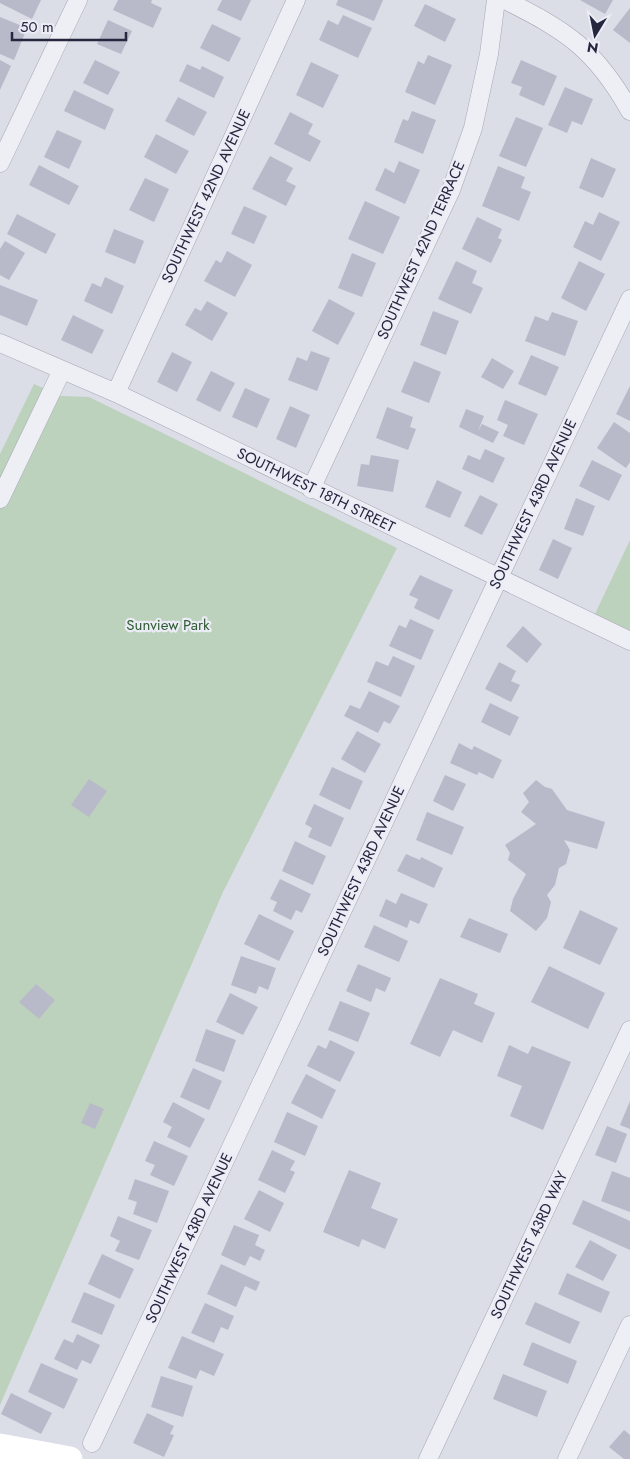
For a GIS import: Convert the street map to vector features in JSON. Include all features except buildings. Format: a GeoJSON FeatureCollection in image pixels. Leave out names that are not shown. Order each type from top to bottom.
{"type":"FeatureCollection","features":[{"type":"Feature","properties":{"kind":"main road"},"geometry":{"type":"LineString","coordinates":[[0,1446],[70,1459]]}},
{"type":"Feature","properties":{"kind":"street"},"geometry":{"type":"LineString","coordinates":[[0,163],[7,130],[78,0]]}},
{"type":"Feature","properties":{"kind":"street","name":"SOUTHWEST 42ND AVENUE"},"geometry":{"type":"LineString","coordinates":[[116,393],[296,0]]}},
{"type":"Feature","properties":{"kind":"street","name":"SOUTHWEST 42ND TERRACE"},"geometry":{"type":"LineString","coordinates":[[311,489],[452,190],[473,128],[490,54],[496,0]]}},
{"type":"Feature","properties":{"kind":"street"},"geometry":{"type":"LineString","coordinates":[[505,0],[553,24],[590,53],[616,85],[630,111]]}},
{"type":"Feature","properties":{"kind":"street","name":"SOUTHWEST 43RD AVENUE"},"geometry":{"type":"LineString","coordinates":[[92,1443],[630,299]]}},
{"type":"Feature","properties":{"kind":"street","name":"SOUTHWEST 18TH STREET"},"geometry":{"type":"LineString","coordinates":[[0,343],[116,393],[311,489],[630,641]]}},
{"type":"Feature","properties":{"kind":"street"},"geometry":{"type":"LineString","coordinates":[[0,499],[62,370]]}},
{"type":"Feature","properties":{"kind":"street","name":"SOUTHWEST 43RD WAY"},"geometry":{"type":"LineString","coordinates":[[428,1459],[630,1030]]}},
{"type":"Feature","properties":{"kind":"street"},"geometry":{"type":"LineString","coordinates":[[567,1459],[630,1325]]}},
{"type":"Feature","properties":{"kind":"green space","name":"Sunview Park"},"geometry":{"type":"Polygon","coordinates":[[[34,384],[61,396],[89,397],[397,548],[223,892],[0,1405],[0,454],[34,384]]]}},
{"type":"Feature","properties":{"kind":"green space"},"geometry":{"type":"Polygon","coordinates":[[[630,540],[630,631],[594,616],[630,540]]]}}]}
